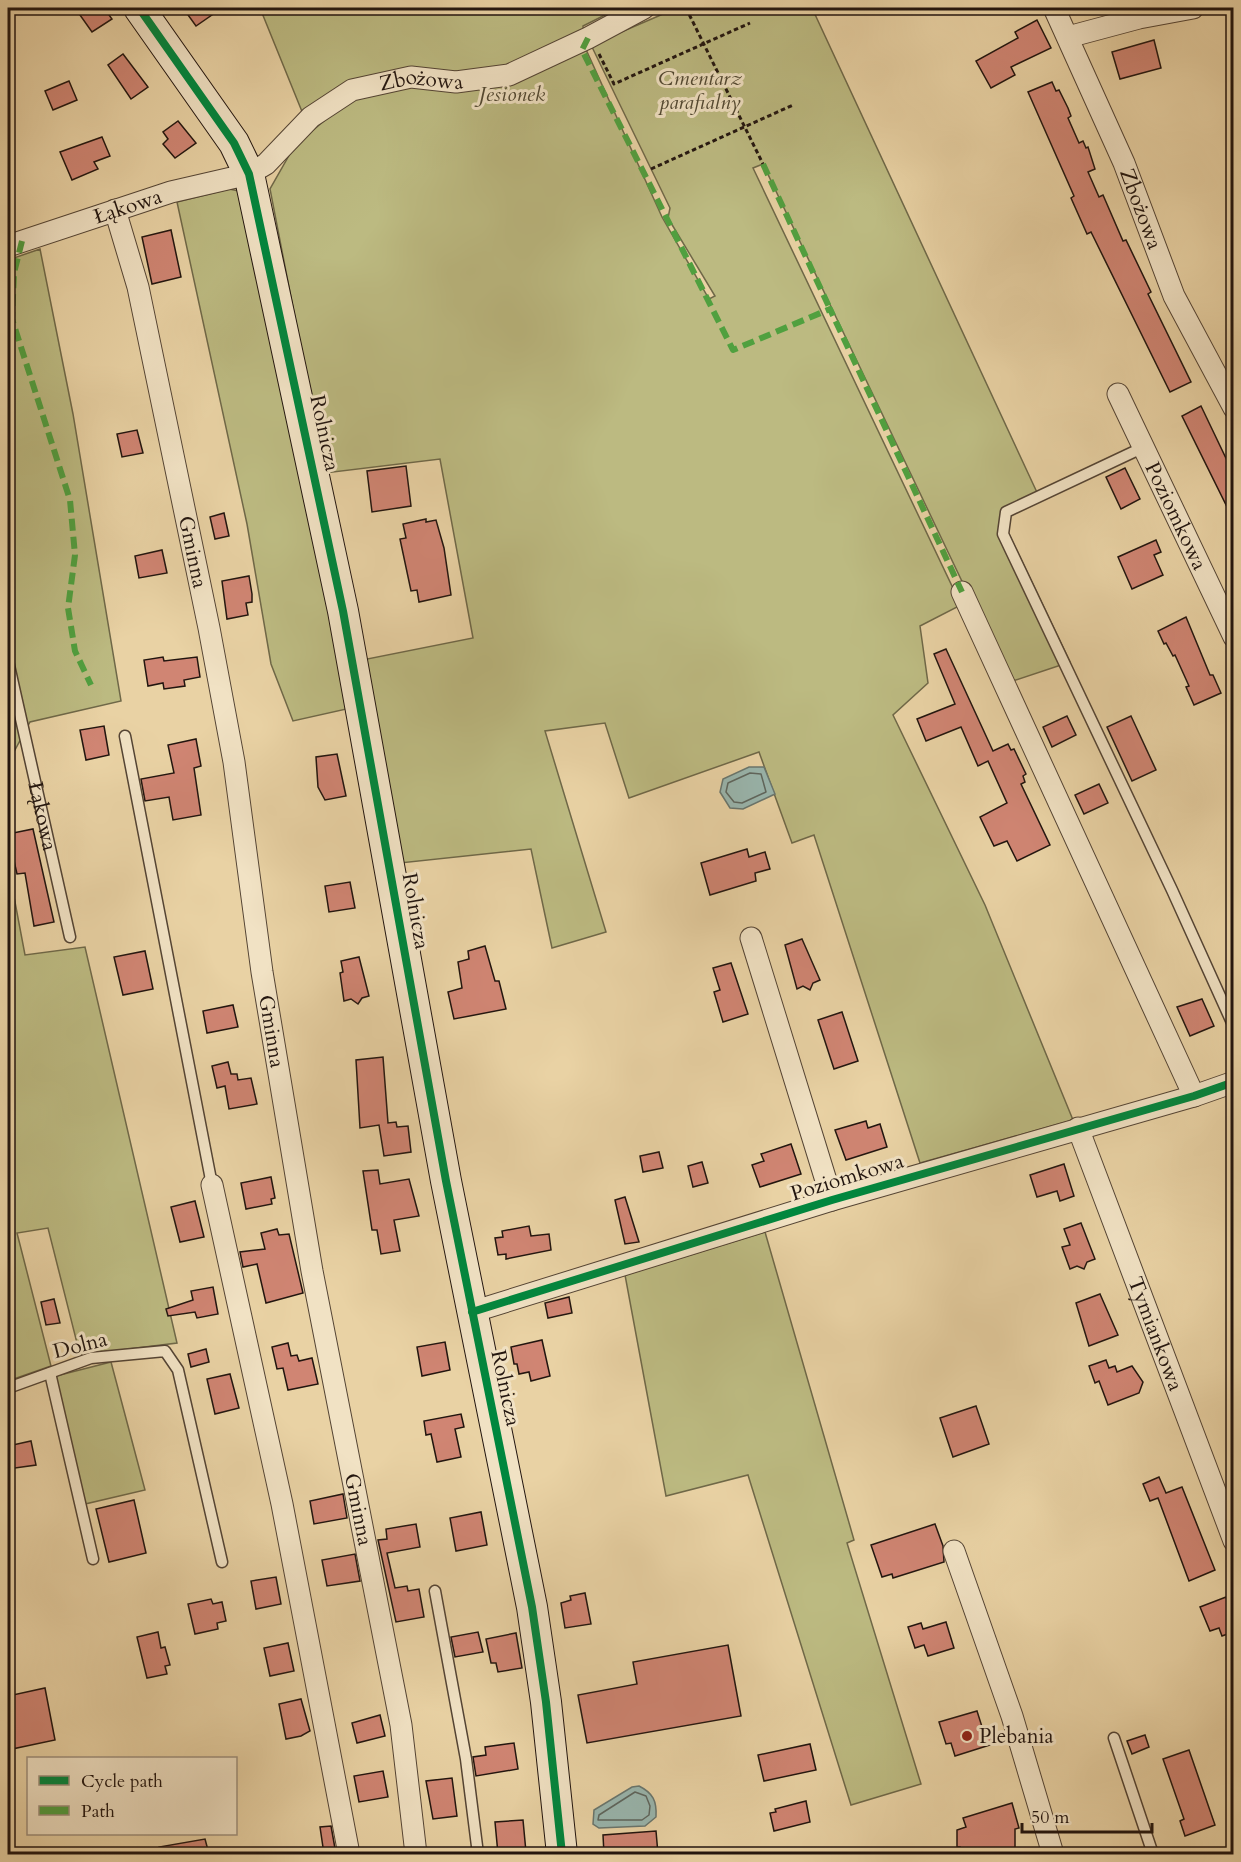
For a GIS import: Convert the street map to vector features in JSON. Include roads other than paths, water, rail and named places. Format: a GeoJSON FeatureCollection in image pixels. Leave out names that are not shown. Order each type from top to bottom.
{"type":"FeatureCollection","features":[{"type":"Feature","properties":{"kind":"street","name":"Rolnicza"},"geometry":{"type":"LineString","coordinates":[[139,8],[234,143],[249,174],[343,611],[472,1312],[534,1618],[546,1702],[562,1854]]}},
{"type":"Feature","properties":{"kind":"street","name":"Zbożowa"},"geometry":{"type":"LineString","coordinates":[[249,174],[266,164],[311,117],[352,90],[411,77],[456,82],[509,75],[588,38],[644,8]]}},
{"type":"Feature","properties":{"kind":"street","name":"Zbożowa"},"geometry":{"type":"LineString","coordinates":[[1054,8],[1124,163],[1174,297],[1224,368],[1233,408]]}},
{"type":"Feature","properties":{"kind":"street"},"geometry":{"type":"LineString","coordinates":[[1068,37],[1139,18],[1193,8]]}},
{"type":"Feature","properties":{"kind":"street","name":"Łąkowa"},"geometry":{"type":"LineString","coordinates":[[8,246],[171,192],[249,174]]}},
{"type":"Feature","properties":{"kind":"street","name":"Gminna"},"geometry":{"type":"LineString","coordinates":[[115,210],[138,287],[234,762],[262,972],[312,1271],[401,1725],[417,1854]]}},
{"type":"Feature","properties":{"kind":"street","name":"Poziomkowa"},"geometry":{"type":"LineString","coordinates":[[1118,394],[1233,637]]}},
{"type":"Feature","properties":{"kind":"street"},"geometry":{"type":"LineString","coordinates":[[962,591],[1194,1095]]}},
{"type":"Feature","properties":{"kind":"street"},"geometry":{"type":"LineString","coordinates":[[751,938],[832,1200]]}},
{"type":"Feature","properties":{"kind":"street","name":"Poziomkowa"},"geometry":{"type":"LineString","coordinates":[[472,1312],[832,1200],[1233,1082]]}},
{"type":"Feature","properties":{"kind":"street","name":"Tymiankowa"},"geometry":{"type":"LineString","coordinates":[[1078,1128],[1233,1541]]}},
{"type":"Feature","properties":{"kind":"street"},"geometry":{"type":"LineString","coordinates":[[212,1185],[282,1504],[349,1854]]}},
{"type":"Feature","properties":{"kind":"street"},"geometry":{"type":"LineString","coordinates":[[954,1551],[1012,1716],[1053,1854]]}},
{"type":"Feature","properties":{"kind":"lane"},"geometry":{"type":"LineString","coordinates":[[1144,447],[1006,512],[1003,534],[1172,890],[1233,1027]]}},
{"type":"Feature","properties":{"kind":"lane","name":"Łąkowa"},"geometry":{"type":"LineString","coordinates":[[8,662],[70,937]]}},
{"type":"Feature","properties":{"kind":"lane"},"geometry":{"type":"LineString","coordinates":[[125,736],[212,1185]]}},
{"type":"Feature","properties":{"kind":"lane","name":"Dolna"},"geometry":{"type":"LineString","coordinates":[[8,1388],[91,1358],[165,1351],[178,1370],[222,1562]]}},
{"type":"Feature","properties":{"kind":"lane"},"geometry":{"type":"LineString","coordinates":[[50,1373],[93,1559]]}},
{"type":"Feature","properties":{"kind":"lane"},"geometry":{"type":"LineString","coordinates":[[435,1591],[466,1759],[478,1854]]}},
{"type":"Feature","properties":{"kind":"lane"},"geometry":{"type":"LineString","coordinates":[[1114,1738],[1153,1854]]}},
{"type":"Feature","properties":{"kind":"water"},"geometry":{"type":"Polygon","coordinates":[[[749,767],[764,767],[775,794],[743,809],[730,808],[720,792],[723,779],[749,767]]]}},
{"type":"Feature","properties":{"kind":"water"},"geometry":{"type":"Polygon","coordinates":[[[639,1786],[653,1798],[656,1817],[645,1826],[599,1828],[593,1824],[594,1810],[632,1787],[639,1786]]]}},
{"type":"Feature","properties":{"kind":"place","name":"Plebania"},"geometry":{"type":"Point","coordinates":[967,1736]}},
{"type":"Feature","properties":{"kind":"park label","name":"Cmentarz parafialny"},"geometry":{"type":"Point","coordinates":[700,90]}},
{"type":"Feature","properties":{"kind":"park label","name":"Jesionek"},"geometry":{"type":"Point","coordinates":[512,94]}}]}
